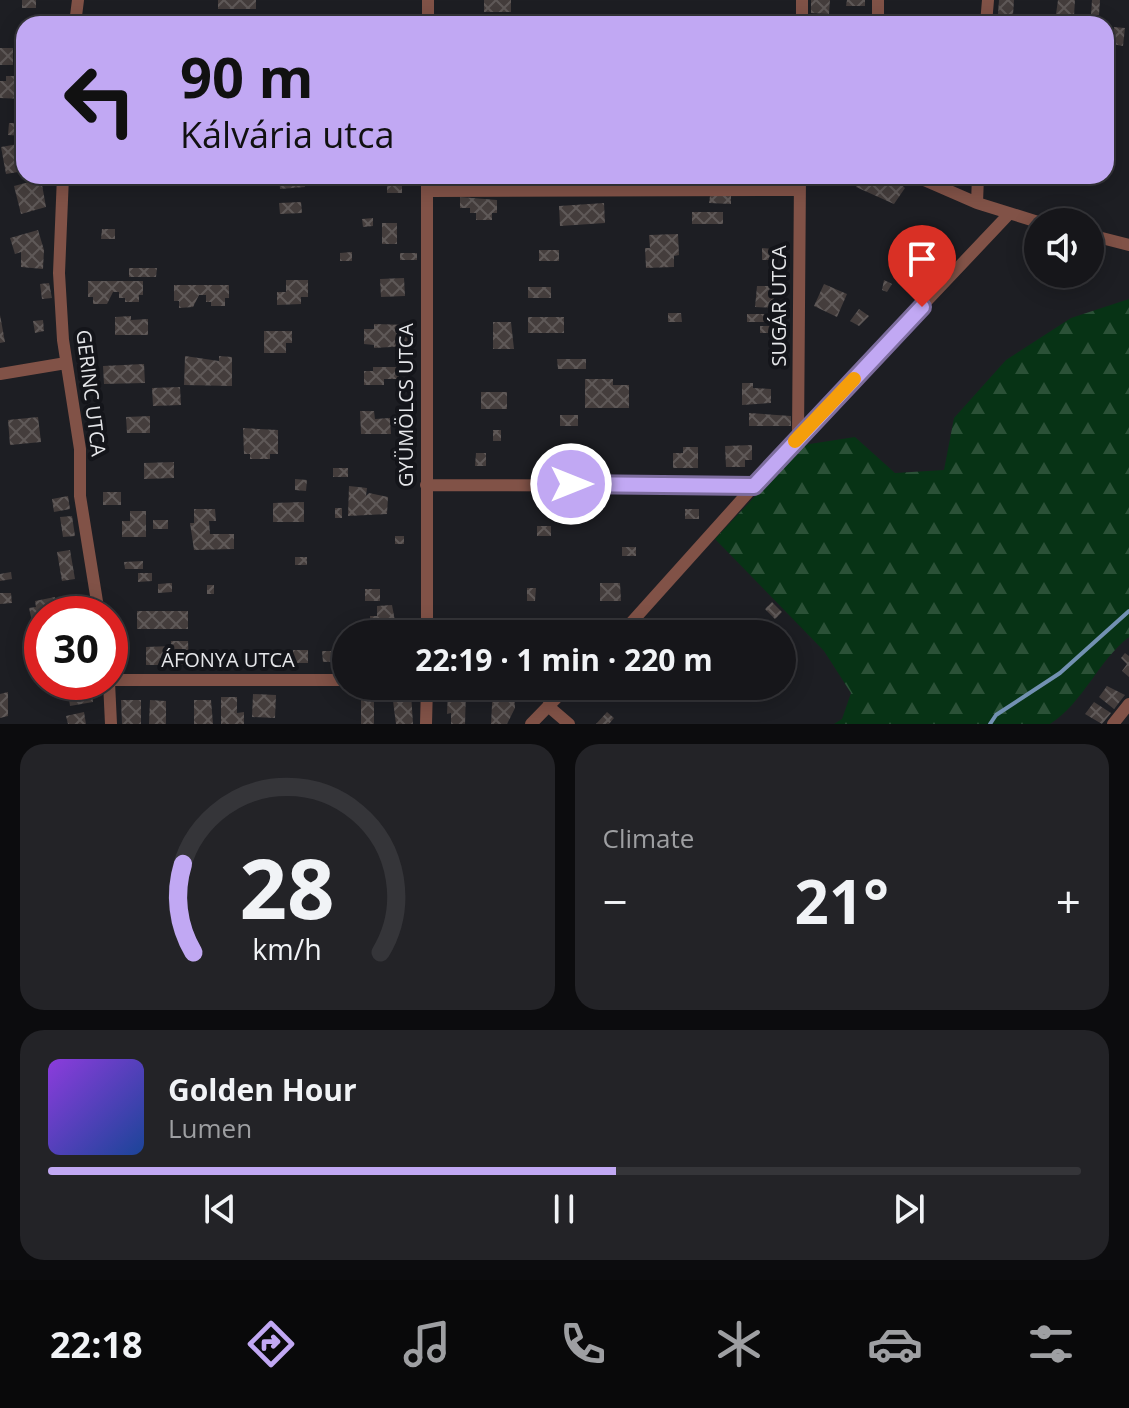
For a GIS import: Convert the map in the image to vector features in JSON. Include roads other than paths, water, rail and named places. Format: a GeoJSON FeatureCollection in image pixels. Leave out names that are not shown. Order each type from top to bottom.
{"type":"FeatureCollection","features":[{"type":"Feature","properties":{"kind":"street","name":"GERINC UTCA"},"geometry":{"type":"LineString","coordinates":[[61,184],[59,273],[66,363],[80,449],[80,496],[96,596]]}},
{"type":"Feature","properties":{"kind":"street","name":"GYÜMÖLCS UTCA"},"geometry":{"type":"LineString","coordinates":[[427,184],[427,620]]}},
{"type":"Feature","properties":{"kind":"street","name":"SUGÁR UTCA"},"geometry":{"type":"LineString","coordinates":[[798,437],[799,184]]}},
{"type":"Feature","properties":{"kind":"street"},"geometry":{"type":"LineString","coordinates":[[933,184],[1024,219]]}},
{"type":"Feature","properties":{"kind":"street"},"geometry":{"type":"LineString","coordinates":[[977,203],[978,184]]}},
{"type":"Feature","properties":{"kind":"street"},"geometry":{"type":"LineString","coordinates":[[427,191],[799,190]]}},
{"type":"Feature","properties":{"kind":"street"},"geometry":{"type":"LineString","coordinates":[[634,620],[798,437],[1008,215]]}},
{"type":"Feature","properties":{"kind":"street"},"geometry":{"type":"LineString","coordinates":[[1104,239],[1129,245]]}},
{"type":"Feature","properties":{"kind":"street"},"geometry":{"type":"LineString","coordinates":[[0,374],[66,363]]}},
{"type":"Feature","properties":{"kind":"street"},"geometry":{"type":"LineString","coordinates":[[426,485],[754,486]]}},
{"type":"Feature","properties":{"kind":"street","name":"ÁFONYA UTCA"},"geometry":{"type":"LineString","coordinates":[[128,681],[332,680]]}},
{"type":"Feature","properties":{"kind":"street"},"geometry":{"type":"LineString","coordinates":[[110,700],[111,724]]}},
{"type":"Feature","properties":{"kind":"street"},"geometry":{"type":"LineString","coordinates":[[426,724],[427,700]]}},
{"type":"Feature","properties":{"kind":"street"},"geometry":{"type":"LineString","coordinates":[[531,724],[554,700]]}},
{"type":"Feature","properties":{"kind":"street"},"geometry":{"type":"LineString","coordinates":[[1113,724],[1129,704]]}},
{"type":"Feature","properties":{"kind":"street"},"geometry":{"type":"LineString","coordinates":[[548,706],[569,724]]}},
{"type":"Feature","properties":{"kind":"waterway"},"geometry":{"type":"LineString","coordinates":[[990,724],[996,715],[1060,673],[1129,611]]}}]}
